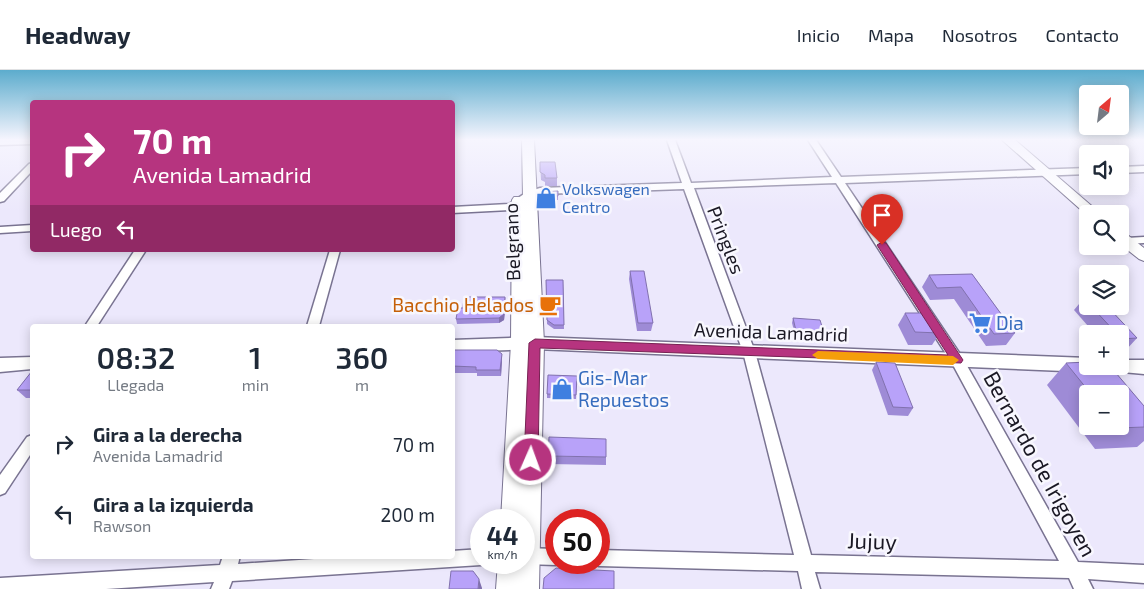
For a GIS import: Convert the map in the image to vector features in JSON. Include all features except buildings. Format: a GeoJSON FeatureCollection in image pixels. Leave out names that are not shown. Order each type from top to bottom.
{"type":"FeatureCollection","features":[{"type":"Feature","properties":{"kind":"main road","name":"Belgrano"},"geometry":{"type":"LineString","coordinates":[[520,164],[524,199],[527,343]]}},
{"type":"Feature","properties":{"kind":"main road","name":"Belgrano"},"geometry":{"type":"LineString","coordinates":[[524,199],[526,164]]}},
{"type":"Feature","properties":{"kind":"main road"},"geometry":{"type":"LineString","coordinates":[[1037,164],[1084,205]]}},
{"type":"Feature","properties":{"kind":"main road"},"geometry":{"type":"LineString","coordinates":[[1129,243],[1144,256]]}},
{"type":"Feature","properties":{"kind":"main road"},"geometry":{"type":"LineString","coordinates":[[513,509],[527,343]]}},
{"type":"Feature","properties":{"kind":"main road"},"geometry":{"type":"LineString","coordinates":[[522,509],[527,343]]}},
{"type":"Feature","properties":{"kind":"main road"},"geometry":{"type":"LineString","coordinates":[[508,589],[514,574]]}},
{"type":"Feature","properties":{"kind":"main road"},"geometry":{"type":"LineString","coordinates":[[524,574],[527,589]]}},
{"type":"Feature","properties":{"kind":"street","name":"Pringles"},"geometry":{"type":"LineString","coordinates":[[679,164],[749,352],[811,589]]}},
{"type":"Feature","properties":{"kind":"street","name":"Bernardo de Irigoyen"},"geometry":{"type":"LineString","coordinates":[[829,164],[957,360],[1084,589]]}},
{"type":"Feature","properties":{"kind":"street"},"geometry":{"type":"LineString","coordinates":[[0,199],[30,168]]}},
{"type":"Feature","properties":{"kind":"street"},"geometry":{"type":"LineString","coordinates":[[1129,170],[1144,169]]}},
{"type":"Feature","properties":{"kind":"street"},"geometry":{"type":"LineString","coordinates":[[455,210],[505,208],[540,191],[686,184],[1079,171]]}},
{"type":"Feature","properties":{"kind":"street"},"geometry":{"type":"LineString","coordinates":[[0,230],[30,228]]}},
{"type":"Feature","properties":{"kind":"street"},"geometry":{"type":"LineString","coordinates":[[1129,239],[1144,240]]}},
{"type":"Feature","properties":{"kind":"street"},"geometry":{"type":"LineString","coordinates":[[92,324],[140,252]]}},
{"type":"Feature","properties":{"kind":"street"},"geometry":{"type":"LineString","coordinates":[[314,324],[334,252]]}},
{"type":"Feature","properties":{"kind":"street","name":"Avenida Lamadrid"},"geometry":{"type":"LineString","coordinates":[[455,346],[527,343],[1079,365]]}},
{"type":"Feature","properties":{"kind":"street"},"geometry":{"type":"LineString","coordinates":[[0,365],[30,363]]}},
{"type":"Feature","properties":{"kind":"street"},"geometry":{"type":"LineString","coordinates":[[1129,366],[1144,367]]}},
{"type":"Feature","properties":{"kind":"street"},"geometry":{"type":"LineString","coordinates":[[0,488],[30,444]]}},
{"type":"Feature","properties":{"kind":"street"},"geometry":{"type":"LineString","coordinates":[[0,587],[223,582],[470,558]]}},
{"type":"Feature","properties":{"kind":"street","name":"Jujuy"},"geometry":{"type":"LineString","coordinates":[[610,558],[804,562],[1074,570],[1144,574]]}},
{"type":"Feature","properties":{"kind":"street"},"geometry":{"type":"LineString","coordinates":[[223,582],[231,559]]}},
{"type":"Feature","properties":{"kind":"slow traffic"},"geometry":{"type":"LineString","coordinates":[[818,355],[953,360]]}},
{"type":"Feature","properties":{"kind":"place","name":"Volkswagen Centro"},"geometry":{"type":"Point","coordinates":[546,198]}},
{"type":"Feature","properties":{"kind":"place","name":"Bacchio Helados"},"geometry":{"type":"Point","coordinates":[550,305]}},
{"type":"Feature","properties":{"kind":"place","name":"Dia"},"geometry":{"type":"Point","coordinates":[980,323]}},
{"type":"Feature","properties":{"kind":"place","name":"Gis-Mar Repuestos"},"geometry":{"type":"Point","coordinates":[562,389]}},
{"type":"Feature","properties":{"kind":"route"},"geometry":{"type":"LineString","coordinates":[[531,460],[535,343],[957,360],[882,245]]}}]}
